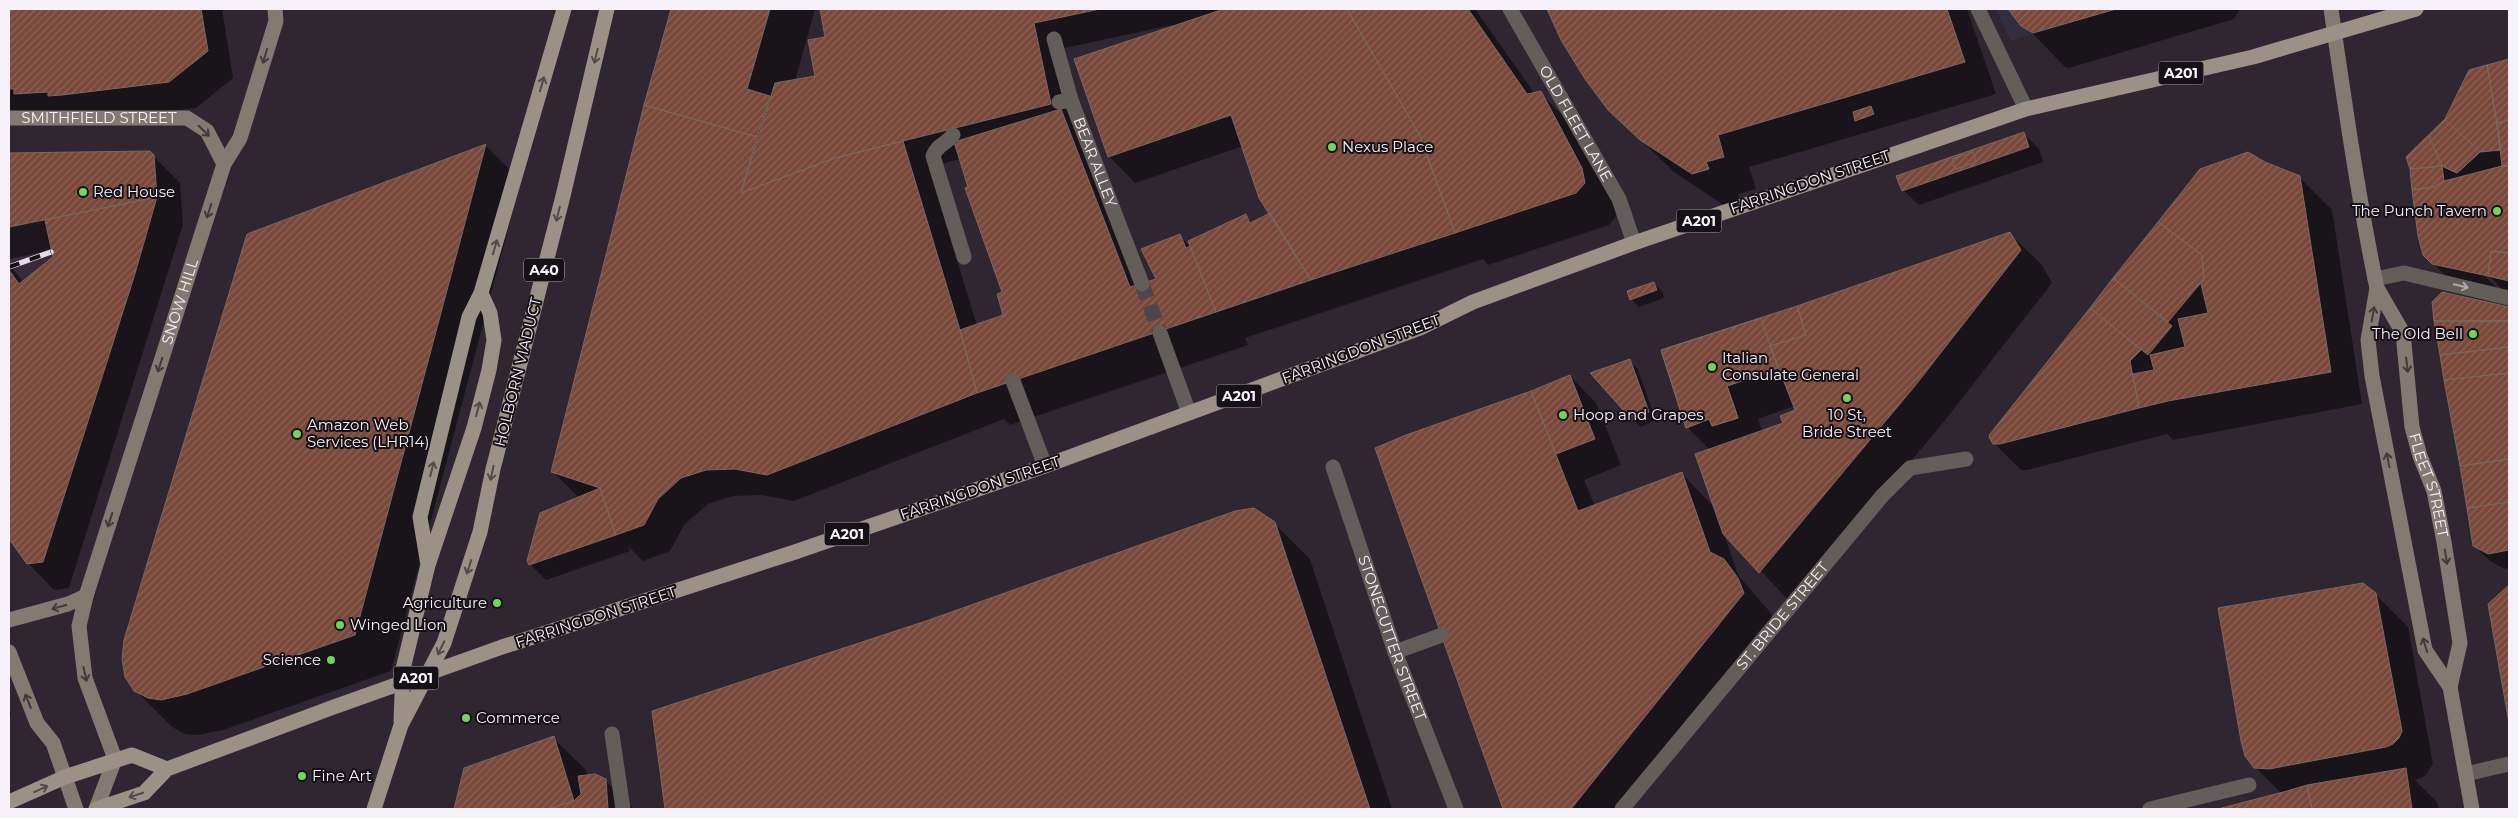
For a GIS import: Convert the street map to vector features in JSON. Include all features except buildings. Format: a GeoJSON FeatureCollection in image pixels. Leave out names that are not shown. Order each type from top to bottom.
{"type":"FeatureCollection","features":[{"type":"Feature","properties":{"kind":"main road"},"geometry":{"type":"LineString","coordinates":[[428,565],[420,517],[469,317],[481,294],[564,9]]}},
{"type":"Feature","properties":{"kind":"main road","name":"HOLBORN VIADUCT"},"geometry":{"type":"LineString","coordinates":[[374,809],[401,725],[444,643],[480,532],[493,469],[563,196],[607,9]]}},
{"type":"Feature","properties":{"kind":"main road","name":"A201"},"geometry":{"type":"LineString","coordinates":[[2335,33],[2416,9]]}},
{"type":"Feature","properties":{"kind":"main road","name":"FARRINGDON STREET"},"geometry":{"type":"LineString","coordinates":[[96,809],[144,793],[167,769],[502,647],[792,553],[1045,466],[1420,328],[1473,302],[1634,243],[2026,109],[2253,57],[2335,33]]}},
{"type":"Feature","properties":{"kind":"main road","name":"HOLBORN VIADUCT"},"geometry":{"type":"LineString","coordinates":[[401,725],[404,668],[428,565],[474,428],[494,340],[490,313],[481,294]]}},
{"type":"Feature","properties":{"kind":"main road"},"geometry":{"type":"LineString","coordinates":[[9,802],[65,777],[132,755],[167,769]]}},
{"type":"Feature","properties":{"kind":"street","name":"SNOW HILL"},"geometry":{"type":"LineString","coordinates":[[115,760],[85,678],[79,626],[86,596],[224,164],[240,138],[276,21],[275,9]]}},
{"type":"Feature","properties":{"kind":"street","name":"OLD FLEET LANE"},"geometry":{"type":"LineString","coordinates":[[1510,9],[1619,199],[1634,243]]}},
{"type":"Feature","properties":{"kind":"street"},"geometry":{"type":"LineString","coordinates":[[1978,9],[2026,109]]}},
{"type":"Feature","properties":{"kind":"street","name":"FLEET STREET"},"geometry":{"type":"LineString","coordinates":[[2331,9],[2339,75],[2354,158],[2358,197],[2376,283],[2403,333],[2412,427],[2420,456],[2434,491],[2444,542],[2460,643],[2450,687],[2472,809]]}},
{"type":"Feature","properties":{"kind":"street","name":"BEAR ALLEY"},"geometry":{"type":"LineString","coordinates":[[1054,39],[1065,101],[1142,284]]}},
{"type":"Feature","properties":{"kind":"street","name":"SMITHFIELD STREET"},"geometry":{"type":"LineString","coordinates":[[9,118],[187,118],[207,131],[224,164]]}},
{"type":"Feature","properties":{"kind":"street"},"geometry":{"type":"LineString","coordinates":[[953,135],[947,142],[940,145],[933,156],[964,257]]}},
{"type":"Feature","properties":{"kind":"street"},"geometry":{"type":"LineString","coordinates":[[2376,283],[2404,273],[2509,298]]}},
{"type":"Feature","properties":{"kind":"street","name":"FLEET STREET"},"geometry":{"type":"LineString","coordinates":[[2376,283],[2368,340],[2372,376],[2425,650],[2450,687]]}},
{"type":"Feature","properties":{"kind":"street"},"geometry":{"type":"LineString","coordinates":[[1160,333],[1189,414]]}},
{"type":"Feature","properties":{"kind":"street"},"geometry":{"type":"LineString","coordinates":[[1013,381],[1045,466]]}},
{"type":"Feature","properties":{"kind":"street","name":"ST. BRIDE STREET"},"geometry":{"type":"LineString","coordinates":[[1622,809],[1702,716],[1797,597],[1893,485],[1910,468],[1966,459]]}},
{"type":"Feature","properties":{"kind":"street","name":"STONECUTTER STREET"},"geometry":{"type":"LineString","coordinates":[[1333,467],[1395,652],[1456,809]]}},
{"type":"Feature","properties":{"kind":"street"},"geometry":{"type":"LineString","coordinates":[[9,620],[68,604],[86,596]]}},
{"type":"Feature","properties":{"kind":"street"},"geometry":{"type":"LineString","coordinates":[[1395,652],[1442,635]]}},
{"type":"Feature","properties":{"kind":"street"},"geometry":{"type":"LineString","coordinates":[[9,652],[37,723],[53,742],[76,809]]}},
{"type":"Feature","properties":{"kind":"street"},"geometry":{"type":"LineString","coordinates":[[612,734],[623,809]]}},
{"type":"Feature","properties":{"kind":"street"},"geometry":{"type":"LineString","coordinates":[[96,809],[105,791],[115,760]]}},
{"type":"Feature","properties":{"kind":"street"},"geometry":{"type":"LineString","coordinates":[[2466,774],[2509,764]]}},
{"type":"Feature","properties":{"kind":"street"},"geometry":{"type":"LineString","coordinates":[[2150,809],[2250,784]]}},
{"type":"Feature","properties":{"kind":"shaded area"},"geometry":{"type":"Polygon","coordinates":[[[1996,9],[2116,9],[2011,41],[1996,9]]]}},
{"type":"Feature","properties":{"kind":"shaded area"},"geometry":{"type":"Polygon","coordinates":[[[45,220],[53,257],[19,284],[9,270],[9,227],[45,220]]]}},
{"type":"Feature","properties":{"kind":"tunnel"},"geometry":{"type":"LineString","coordinates":[[1142,284],[1160,333]]}},
{"type":"Feature","properties":{"kind":"railway"},"geometry":{"type":"LineString","coordinates":[[9,267],[51,252]]}},
{"type":"Feature","properties":{"kind":"place","name":"Nexus Place"},"geometry":{"type":"Point","coordinates":[1332,147]}},
{"type":"Feature","properties":{"kind":"place","name":"Red House"},"geometry":{"type":"Point","coordinates":[83,192]}},
{"type":"Feature","properties":{"kind":"place","name":"The Punch Tavern"},"geometry":{"type":"Point","coordinates":[2497,211]}},
{"type":"Feature","properties":{"kind":"place","name":"The Old Bell"},"geometry":{"type":"Point","coordinates":[2473,334]}},
{"type":"Feature","properties":{"kind":"place","name":"Italian Consulate General"},"geometry":{"type":"Point","coordinates":[1712,367]}},
{"type":"Feature","properties":{"kind":"place","name":"10 St, Bride Street"},"geometry":{"type":"Point","coordinates":[1847,398]}},
{"type":"Feature","properties":{"kind":"place","name":"Hoop and Grapes"},"geometry":{"type":"Point","coordinates":[1563,415]}},
{"type":"Feature","properties":{"kind":"place","name":"Amazon Web Services (LHR14)"},"geometry":{"type":"Point","coordinates":[297,434]}},
{"type":"Feature","properties":{"kind":"place","name":"Agriculture"},"geometry":{"type":"Point","coordinates":[497,603]}},
{"type":"Feature","properties":{"kind":"place","name":"Winged Lion"},"geometry":{"type":"Point","coordinates":[340,625]}},
{"type":"Feature","properties":{"kind":"place","name":"Science"},"geometry":{"type":"Point","coordinates":[331,660]}},
{"type":"Feature","properties":{"kind":"place","name":"Commerce"},"geometry":{"type":"Point","coordinates":[466,718]}},
{"type":"Feature","properties":{"kind":"place","name":"Fine Art"},"geometry":{"type":"Point","coordinates":[302,776]}}]}
